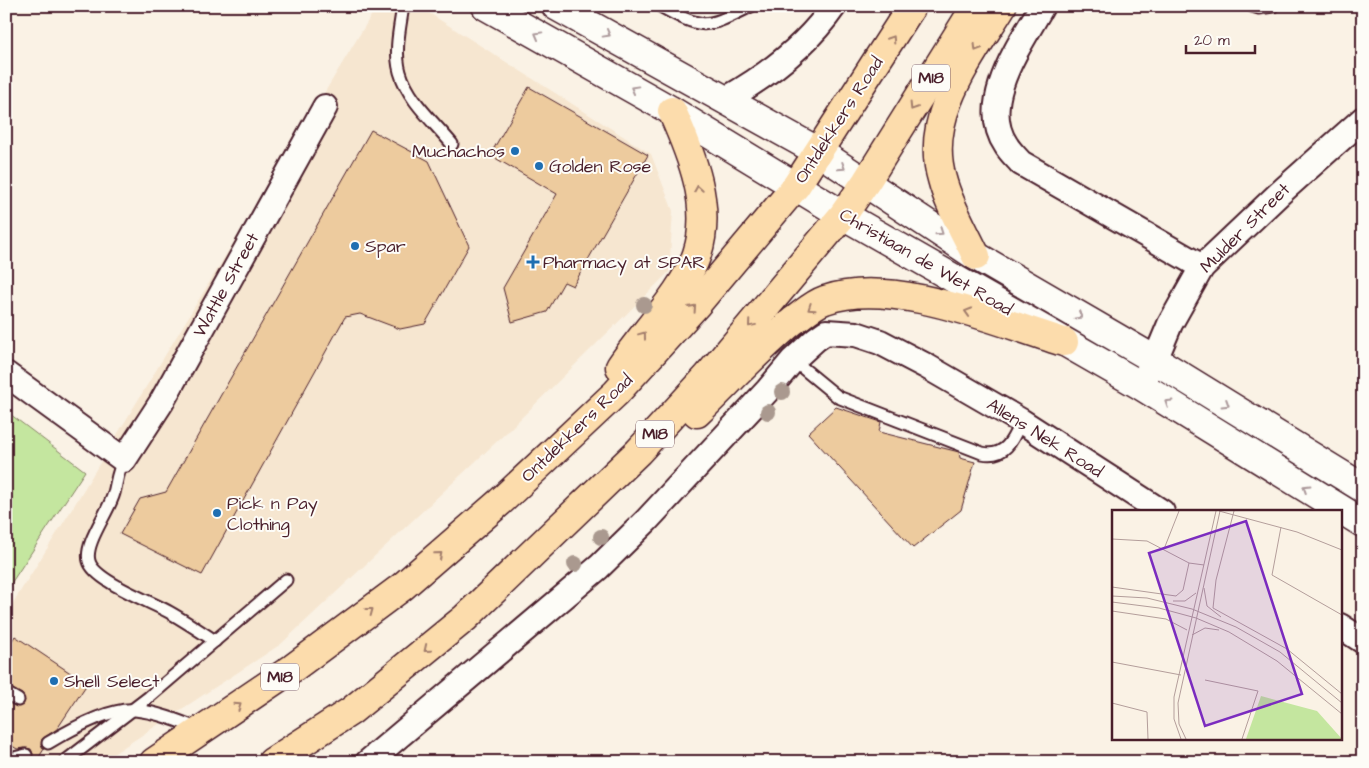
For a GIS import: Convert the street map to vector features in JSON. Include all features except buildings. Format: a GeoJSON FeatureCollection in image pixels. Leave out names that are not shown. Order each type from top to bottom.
{"type":"FeatureCollection","features":[{"type":"Feature","properties":{"kind":"main road","name":"Christiaan de Wet Road"},"geometry":{"type":"LineString","coordinates":[[486,6],[672,111],[843,215],[1140,385],[1363,523]]}},
{"type":"Feature","properties":{"kind":"main road","name":"Christiaan de Wet Road"},"geometry":{"type":"LineString","coordinates":[[556,6],[726,99],[818,152],[976,256],[1155,360],[1363,488]]}},
{"type":"Feature","properties":{"kind":"main road","name":"Ontdekkers Road"},"geometry":{"type":"LineString","coordinates":[[154,762],[203,731],[293,668],[402,587],[500,502],[616,393],[697,304],[796,186],[912,6]]}},
{"type":"Feature","properties":{"kind":"main road","name":"M18"},"geometry":{"type":"LineString","coordinates":[[272,762],[351,711],[465,618],[638,452],[708,376],[843,215],[866,182],[976,6]]}},
{"type":"Feature","properties":{"kind":"main road"},"geometry":{"type":"LineString","coordinates":[[976,256],[941,178],[938,147],[940,128],[958,79],[1002,6]]}},
{"type":"Feature","properties":{"kind":"main road"},"geometry":{"type":"LineString","coordinates":[[575,432],[624,360],[686,277],[697,254],[702,228],[698,183],[692,156],[672,111]]}},
{"type":"Feature","properties":{"kind":"main road"},"geometry":{"type":"LineString","coordinates":[[465,618],[545,562],[625,488],[773,338],[824,300],[850,294],[885,292],[928,300],[1064,342]]}},
{"type":"Feature","properties":{"kind":"street"},"geometry":{"type":"LineString","coordinates":[[726,99],[758,81],[813,31],[834,6]]}},
{"type":"Feature","properties":{"kind":"street"},"geometry":{"type":"LineString","coordinates":[[1042,6],[1007,68],[999,91],[999,128],[1006,145],[1021,163],[1202,267]]}},
{"type":"Feature","properties":{"kind":"street","name":"Wattle Street"},"geometry":{"type":"LineString","coordinates":[[124,460],[161,403],[325,107]]}},
{"type":"Feature","properties":{"kind":"street","name":"Mulder Street"},"geometry":{"type":"LineString","coordinates":[[1140,385],[1155,360],[1170,324],[1202,267],[1280,193],[1362,121]]}},
{"type":"Feature","properties":{"kind":"street","name":"Allens Nek Road"},"geometry":{"type":"LineString","coordinates":[[793,360],[826,332],[856,334],[880,342],[926,366],[1021,421],[1159,510]]}},
{"type":"Feature","properties":{"kind":"street"},"geometry":{"type":"LineString","coordinates":[[368,762],[599,566],[652,514],[768,390],[793,360]]}},
{"type":"Feature","properties":{"kind":"street"},"geometry":{"type":"LineString","coordinates":[[6,374],[124,460]]}},
{"type":"Feature","properties":{"kind":"street"},"geometry":{"type":"LineString","coordinates":[[1342,627],[1363,640]]}},
{"type":"Feature","properties":{"kind":"lane"},"geometry":{"type":"LineString","coordinates":[[403,6],[398,43],[399,71],[408,92],[452,144]]}},
{"type":"Feature","properties":{"kind":"lane"},"geometry":{"type":"LineString","coordinates":[[660,6],[685,20],[701,25],[714,23],[751,6]]}},
{"type":"Feature","properties":{"kind":"lane"},"geometry":{"type":"LineString","coordinates":[[1252,6],[1259,8],[1273,6]]}},
{"type":"Feature","properties":{"kind":"lane"},"geometry":{"type":"LineString","coordinates":[[793,360],[838,397],[992,456],[1004,450],[1012,442],[1021,421]]}},
{"type":"Feature","properties":{"kind":"lane"},"geometry":{"type":"LineString","coordinates":[[124,460],[117,475],[114,493],[89,548],[89,562],[95,570],[109,580],[172,613],[215,640]]}},
{"type":"Feature","properties":{"kind":"lane"},"geometry":{"type":"LineString","coordinates":[[64,762],[134,709],[286,580]]}},
{"type":"Feature","properties":{"kind":"lane"},"geometry":{"type":"LineString","coordinates":[[6,693],[18,700]]}},
{"type":"Feature","properties":{"kind":"lane"},"geometry":{"type":"LineString","coordinates":[[48,743],[64,729],[110,714],[134,709],[180,722],[203,731]]}},
{"type":"Feature","properties":{"kind":"lane"},"geometry":{"type":"LineString","coordinates":[[6,760],[26,755]]}},
{"type":"Feature","properties":{"kind":"shaded area"},"geometry":{"type":"Polygon","coordinates":[[[377,6],[418,6],[651,154],[673,211],[669,272],[508,431],[281,644],[101,762],[6,762],[6,614],[72,509],[377,6]]]}},
{"type":"Feature","properties":{"kind":"green space"},"geometry":{"type":"Polygon","coordinates":[[[6,411],[85,471],[6,591],[6,411]]]}},
{"type":"Feature","properties":{"kind":"place","name":"Muchachos"},"geometry":{"type":"Point","coordinates":[515,151]}},
{"type":"Feature","properties":{"kind":"place","name":"Golden Rose"},"geometry":{"type":"Point","coordinates":[539,166]}},
{"type":"Feature","properties":{"kind":"place","name":"Spar"},"geometry":{"type":"Point","coordinates":[355,246]}},
{"type":"Feature","properties":{"kind":"place","name":"Pharmacy at SPAR"},"geometry":{"type":"Point","coordinates":[533,262]}},
{"type":"Feature","properties":{"kind":"place","name":"Pick n Pay Clothing"},"geometry":{"type":"Point","coordinates":[217,513]}},
{"type":"Feature","properties":{"kind":"place","name":"Shell Select"},"geometry":{"type":"Point","coordinates":[54,681]}}]}
